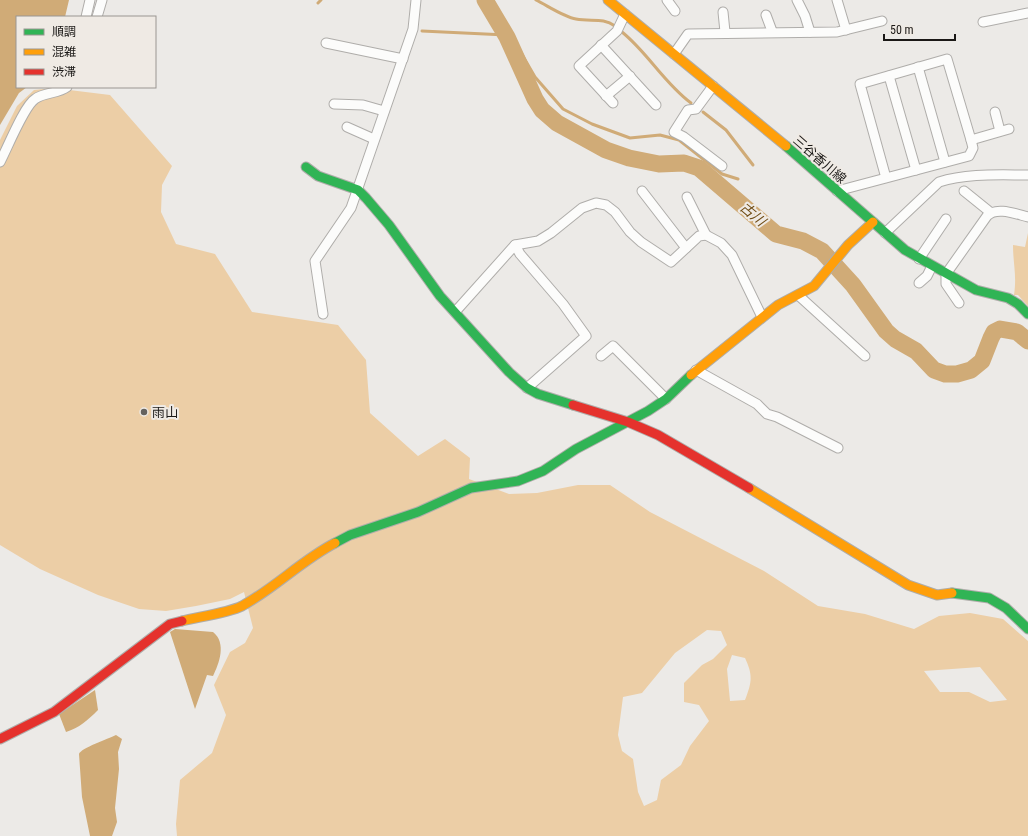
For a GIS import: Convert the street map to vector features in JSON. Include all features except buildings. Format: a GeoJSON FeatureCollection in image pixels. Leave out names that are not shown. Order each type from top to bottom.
{"type":"FeatureCollection","features":[{"type":"Feature","properties":{"kind":"street"},"geometry":{"type":"LineString","coordinates":[[86,16],[90,0]]}},
{"type":"Feature","properties":{"kind":"street"},"geometry":{"type":"LineString","coordinates":[[97,16],[102,0]]}},
{"type":"Feature","properties":{"kind":"street"},"geometry":{"type":"LineString","coordinates":[[322,314],[315,261],[351,208],[358,190],[374,139],[413,29],[416,0]]}},
{"type":"Feature","properties":{"kind":"street","name":"三谷香川線"},"geometry":{"type":"LineString","coordinates":[[608,0],[838,191],[885,233],[919,259],[976,290],[1008,298],[1018,304],[1028,314]]}},
{"type":"Feature","properties":{"kind":"street"},"geometry":{"type":"LineString","coordinates":[[667,0],[675,11]]}},
{"type":"Feature","properties":{"kind":"street"},"geometry":{"type":"LineString","coordinates":[[797,0],[805,16],[810,32]]}},
{"type":"Feature","properties":{"kind":"street"},"geometry":{"type":"LineString","coordinates":[[837,0],[846,30]]}},
{"type":"Feature","properties":{"kind":"street"},"geometry":{"type":"LineString","coordinates":[[723,12],[725,32]]}},
{"type":"Feature","properties":{"kind":"street"},"geometry":{"type":"LineString","coordinates":[[983,22],[1028,13]]}},
{"type":"Feature","properties":{"kind":"street"},"geometry":{"type":"LineString","coordinates":[[613,103],[578,66],[617,31],[625,14]]}},
{"type":"Feature","properties":{"kind":"street"},"geometry":{"type":"LineString","coordinates":[[766,15],[772,32]]}},
{"type":"Feature","properties":{"kind":"street"},"geometry":{"type":"LineString","coordinates":[[674,54],[688,34],[846,30],[882,21]]}},
{"type":"Feature","properties":{"kind":"street"},"geometry":{"type":"LineString","coordinates":[[326,43],[403,59]]}},
{"type":"Feature","properties":{"kind":"street"},"geometry":{"type":"LineString","coordinates":[[601,45],[656,105]]}},
{"type":"Feature","properties":{"kind":"street"},"geometry":{"type":"LineString","coordinates":[[838,191],[969,156],[973,148],[947,59],[860,84],[886,178]]}},
{"type":"Feature","properties":{"kind":"street"},"geometry":{"type":"LineString","coordinates":[[918,67],[945,162]]}},
{"type":"Feature","properties":{"kind":"street"},"geometry":{"type":"LineString","coordinates":[[606,96],[630,76]]}},
{"type":"Feature","properties":{"kind":"street"},"geometry":{"type":"LineString","coordinates":[[889,76],[916,170]]}},
{"type":"Feature","properties":{"kind":"street"},"geometry":{"type":"LineString","coordinates":[[713,86],[696,109],[688,110],[674,132],[684,137],[722,166]]}},
{"type":"Feature","properties":{"kind":"street"},"geometry":{"type":"LineString","coordinates":[[0,162],[25,113],[35,99],[61,91],[66,88]]}},
{"type":"Feature","properties":{"kind":"street"},"geometry":{"type":"LineString","coordinates":[[334,104],[363,105],[384,111]]}},
{"type":"Feature","properties":{"kind":"street"},"geometry":{"type":"LineString","coordinates":[[971,140],[1005,130],[995,112]]}},
{"type":"Feature","properties":{"kind":"street"},"geometry":{"type":"LineString","coordinates":[[347,127],[374,139]]}},
{"type":"Feature","properties":{"kind":"street"},"geometry":{"type":"LineString","coordinates":[[306,168],[318,176],[358,190],[390,225],[440,296],[509,372],[527,388],[538,394],[628,422],[658,435],[710,464],[908,585],[937,595],[951,593],[989,598],[1006,608],[1028,629]]}},
{"type":"Feature","properties":{"kind":"street"},"geometry":{"type":"LineString","coordinates":[[885,233],[939,182],[973,176],[1028,175]]}},
{"type":"Feature","properties":{"kind":"street"},"geometry":{"type":"LineString","coordinates":[[642,191],[686,248]]}},
{"type":"Feature","properties":{"kind":"street"},"geometry":{"type":"LineString","coordinates":[[964,191],[990,212],[998,211],[1028,217]]}},
{"type":"Feature","properties":{"kind":"street"},"geometry":{"type":"LineString","coordinates":[[686,197],[706,235],[721,243],[732,255],[762,316]]}},
{"type":"Feature","properties":{"kind":"street"},"geometry":{"type":"LineString","coordinates":[[455,312],[515,245],[538,241],[551,233],[582,208],[596,203],[606,205],[611,208],[630,232],[641,242],[671,262],[699,236],[706,235]]}},
{"type":"Feature","properties":{"kind":"street"},"geometry":{"type":"LineString","coordinates":[[959,303],[946,284],[946,274],[990,212]]}},
{"type":"Feature","properties":{"kind":"street"},"geometry":{"type":"LineString","coordinates":[[919,259],[946,219]]}},
{"type":"Feature","properties":{"kind":"street"},"geometry":{"type":"LineString","coordinates":[[0,739],[54,712],[170,624],[240,607],[258,596],[319,552],[350,535],[418,512],[471,488],[518,481],[531,476],[543,471],[576,449],[628,422],[666,399],[696,370],[762,316],[778,305],[814,286],[834,264],[848,245],[873,222]]}},
{"type":"Feature","properties":{"kind":"street"},"geometry":{"type":"LineString","coordinates":[[515,245],[520,254],[563,304],[586,336],[527,388]]}},
{"type":"Feature","properties":{"kind":"street"},"geometry":{"type":"LineString","coordinates":[[919,283],[927,276],[932,266]]}},
{"type":"Feature","properties":{"kind":"street"},"geometry":{"type":"LineString","coordinates":[[798,295],[865,356]]}},
{"type":"Feature","properties":{"kind":"street"},"geometry":{"type":"LineString","coordinates":[[601,356],[613,346],[666,399]]}},
{"type":"Feature","properties":{"kind":"street"},"geometry":{"type":"LineString","coordinates":[[696,370],[757,404],[767,414],[777,417],[838,448]]}},
{"type":"Feature","properties":{"kind":"shaded area"},"geometry":{"type":"Polygon","coordinates":[[[0,0],[69,0],[65,16],[16,16],[16,88],[26,88],[19,93],[0,125],[0,0]]]}},
{"type":"Feature","properties":{"kind":"shaded area"},"geometry":{"type":"Polygon","coordinates":[[[53,88],[110,95],[172,166],[162,185],[161,212],[176,244],[215,254],[252,312],[338,325],[366,360],[370,413],[418,456],[445,439],[470,458],[469,479],[509,494],[537,493],[578,485],[610,485],[650,512],[764,571],[818,606],[865,614],[914,629],[939,616],[970,613],[1003,619],[1028,641],[1028,836],[177,836],[176,824],[180,780],[212,753],[226,715],[214,685],[230,652],[245,643],[253,628],[244,592],[230,599],[166,611],[139,609],[98,595],[40,569],[0,545],[0,140],[17,106],[34,90],[53,88]],[[707,630],[675,653],[642,693],[623,697],[618,735],[622,751],[633,759],[638,792],[644,806],[657,800],[661,780],[681,765],[690,746],[709,721],[699,705],[684,702],[684,683],[702,665],[713,659],[727,645],[721,631],[707,630]],[[732,655],[727,669],[730,701],[745,700],[751,679],[749,669],[745,658],[732,655]],[[980,667],[924,671],[940,692],[969,692],[990,702],[1007,700],[980,667]]]}},
{"type":"Feature","properties":{"kind":"shaded area"},"geometry":{"type":"Polygon","coordinates":[[[1028,233],[1028,306],[1018,295],[1014,295],[1015,275],[1013,245],[1025,247],[1028,233]]]}},
{"type":"Feature","properties":{"kind":"shaded area"},"geometry":{"type":"Polygon","coordinates":[[[175,629],[213,632],[220,642],[221,648],[218,666],[213,676],[207,675],[195,709],[170,632],[175,629]]]}},
{"type":"Feature","properties":{"kind":"shaded area"},"geometry":{"type":"Polygon","coordinates":[[[95,690],[98,710],[83,723],[66,732],[59,714],[95,690]]]}},
{"type":"Feature","properties":{"kind":"shaded area"},"geometry":{"type":"Polygon","coordinates":[[[116,735],[122,739],[118,752],[119,769],[115,808],[117,822],[112,836],[90,836],[82,797],[79,754],[89,746],[116,735]]]}},
{"type":"Feature","properties":{"kind":"waterway"},"geometry":{"type":"LineString","coordinates":[[318,3],[321,0]]}},
{"type":"Feature","properties":{"kind":"waterway","name":"古川"},"geometry":{"type":"LineString","coordinates":[[485,0],[507,37],[535,99],[542,110],[557,123],[606,150],[629,158],[659,164],[684,163],[699,168],[776,234],[803,241],[822,251],[853,285],[886,331],[895,339],[916,351],[934,370],[945,374],[957,374],[971,370],[982,361],[994,332],[1000,329],[1017,332],[1028,341]]}},
{"type":"Feature","properties":{"kind":"waterway"},"geometry":{"type":"LineString","coordinates":[[536,0],[571,18],[601,21],[615,26]]}},
{"type":"Feature","properties":{"kind":"waterway"},"geometry":{"type":"LineString","coordinates":[[422,31],[506,35],[512,37],[535,77],[563,109],[592,124],[630,138],[660,135],[679,140],[722,174],[738,179]]}},
{"type":"Feature","properties":{"kind":"waterway"},"geometry":{"type":"LineString","coordinates":[[622,32],[640,49],[672,86],[691,103]]}},
{"type":"Feature","properties":{"kind":"waterway"},"geometry":{"type":"LineString","coordinates":[[703,112],[726,130],[753,165]]}},
{"type":"Feature","properties":{"kind":"traffic: fast"},"geometry":{"type":"LineString","coordinates":[[786,146],[905,250],[976,290],[1008,298],[1018,304],[1028,314]]}},
{"type":"Feature","properties":{"kind":"traffic: fast"},"geometry":{"type":"LineString","coordinates":[[306,167],[318,176],[358,190],[366,198],[389,225],[440,296],[509,372],[527,388],[538,394],[573,405]]}},
{"type":"Feature","properties":{"kind":"traffic: fast"},"geometry":{"type":"LineString","coordinates":[[335,543],[350,535],[418,512],[471,488],[518,481],[543,471],[576,449],[648,411],[666,399],[691,375]]}},
{"type":"Feature","properties":{"kind":"traffic: fast"},"geometry":{"type":"LineString","coordinates":[[952,593],[989,598],[1006,608],[1028,629]]}},
{"type":"Feature","properties":{"kind":"traffic: slow"},"geometry":{"type":"LineString","coordinates":[[608,0],[786,146]]}},
{"type":"Feature","properties":{"kind":"traffic: slow"},"geometry":{"type":"LineString","coordinates":[[691,375],[778,305],[814,286],[848,245],[873,222]]}},
{"type":"Feature","properties":{"kind":"traffic: slow"},"geometry":{"type":"LineString","coordinates":[[749,488],[908,585],[937,595],[952,593]]}},
{"type":"Feature","properties":{"kind":"traffic: slow"},"geometry":{"type":"LineString","coordinates":[[182,621],[221,613],[242,606],[266,591],[311,557],[335,543]]}},
{"type":"Feature","properties":{"kind":"traffic: jam"},"geometry":{"type":"LineString","coordinates":[[573,405],[628,422],[658,435],[749,488]]}},
{"type":"Feature","properties":{"kind":"traffic: jam"},"geometry":{"type":"LineString","coordinates":[[0,739],[54,712],[170,624],[182,621]]}},
{"type":"Feature","properties":{"kind":"place","name":"雨山"},"geometry":{"type":"Point","coordinates":[144,412]}}]}
